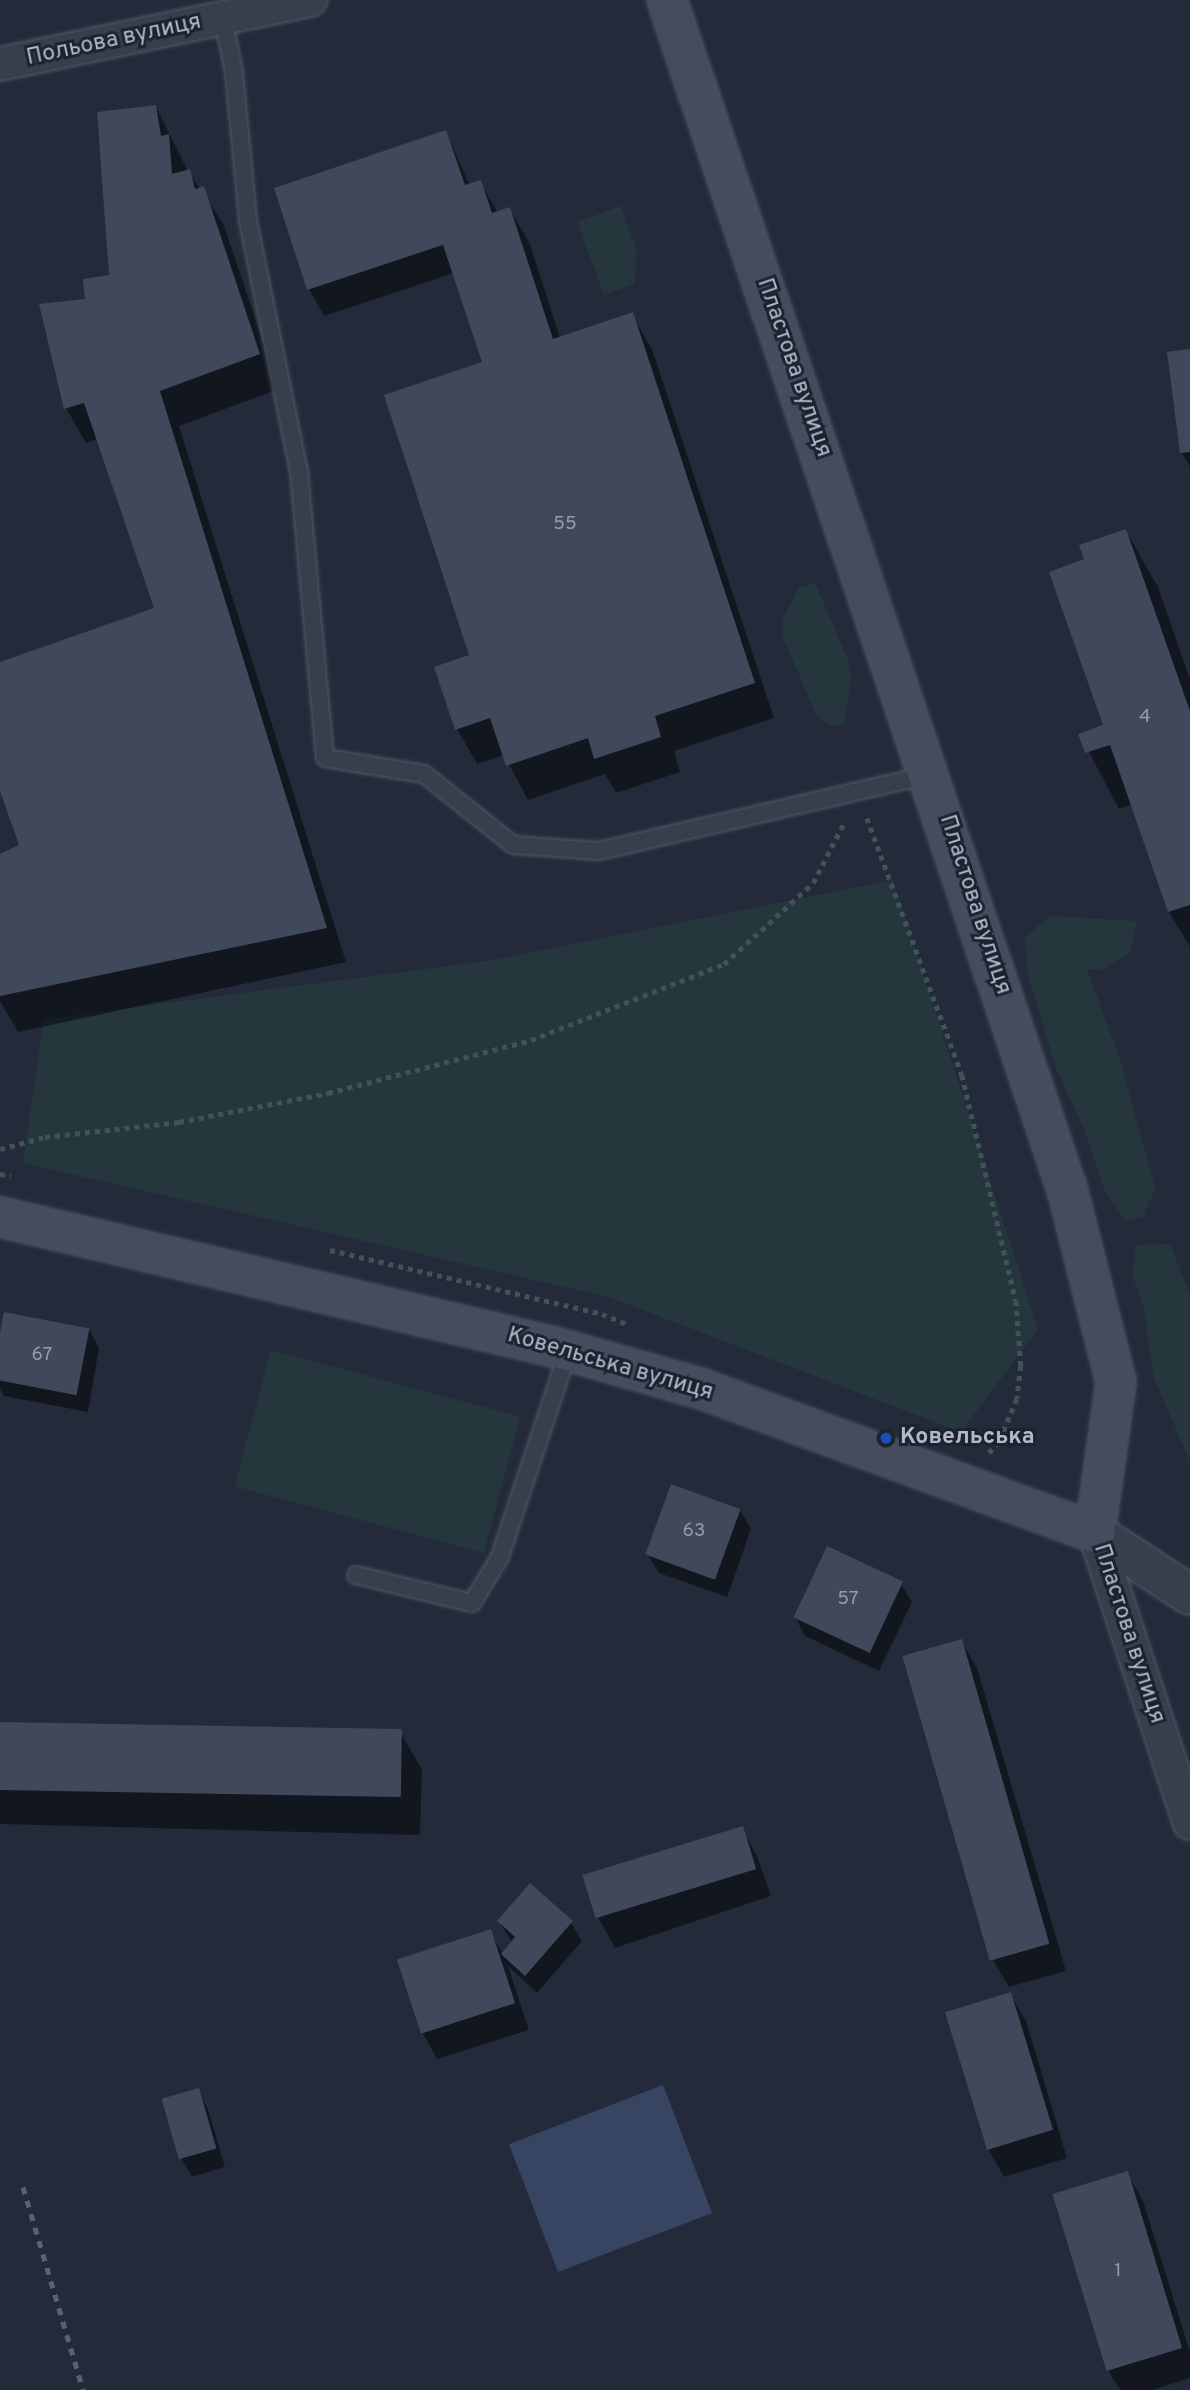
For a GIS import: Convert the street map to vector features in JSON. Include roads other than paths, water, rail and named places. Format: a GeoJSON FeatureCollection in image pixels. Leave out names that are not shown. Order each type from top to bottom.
{"type":"FeatureCollection","features":[{"type":"Feature","properties":{"kind":"main road","name":"Пластова вулиця"},"geometry":{"type":"LineString","coordinates":[[667,0],[931,774],[1067,1189],[1116,1382],[1095,1533]]}},
{"type":"Feature","properties":{"kind":"main road","name":"Ковельська вулиця"},"geometry":{"type":"LineString","coordinates":[[0,1217],[568,1351],[702,1389],[1095,1533]]}},
{"type":"Feature","properties":{"kind":"street","name":"Польова вулиця"},"geometry":{"type":"LineString","coordinates":[[0,64],[310,0]]}},
{"type":"Feature","properties":{"kind":"street","name":"Ковельська вулиця"},"geometry":{"type":"LineString","coordinates":[[1095,1533],[1190,1595]]}},
{"type":"Feature","properties":{"kind":"street","name":"Пластова вулиця"},"geometry":{"type":"LineString","coordinates":[[1095,1533],[1190,1824]]}},
{"type":"Feature","properties":{"kind":"lane"},"geometry":{"type":"LineString","coordinates":[[223,18],[234,72],[248,221],[299,472],[325,758],[424,774],[513,845],[599,851],[858,794],[931,774]]}},
{"type":"Feature","properties":{"kind":"lane"},"geometry":{"type":"LineString","coordinates":[[356,1575],[472,1603],[500,1556],[568,1351]]}},
{"type":"Feature","properties":{"kind":"water"},"geometry":{"type":"Polygon","coordinates":[[[663,2085],[712,2213],[558,2272],[509,2144],[663,2085]]]}},
{"type":"Feature","properties":{"kind":"railway"},"geometry":{"type":"LineString","coordinates":[[23,2187],[83,2390]]}},
{"type":"Feature","properties":{"kind":"place","name":"Ковельська"},"geometry":{"type":"Point","coordinates":[886,1438]}}]}
